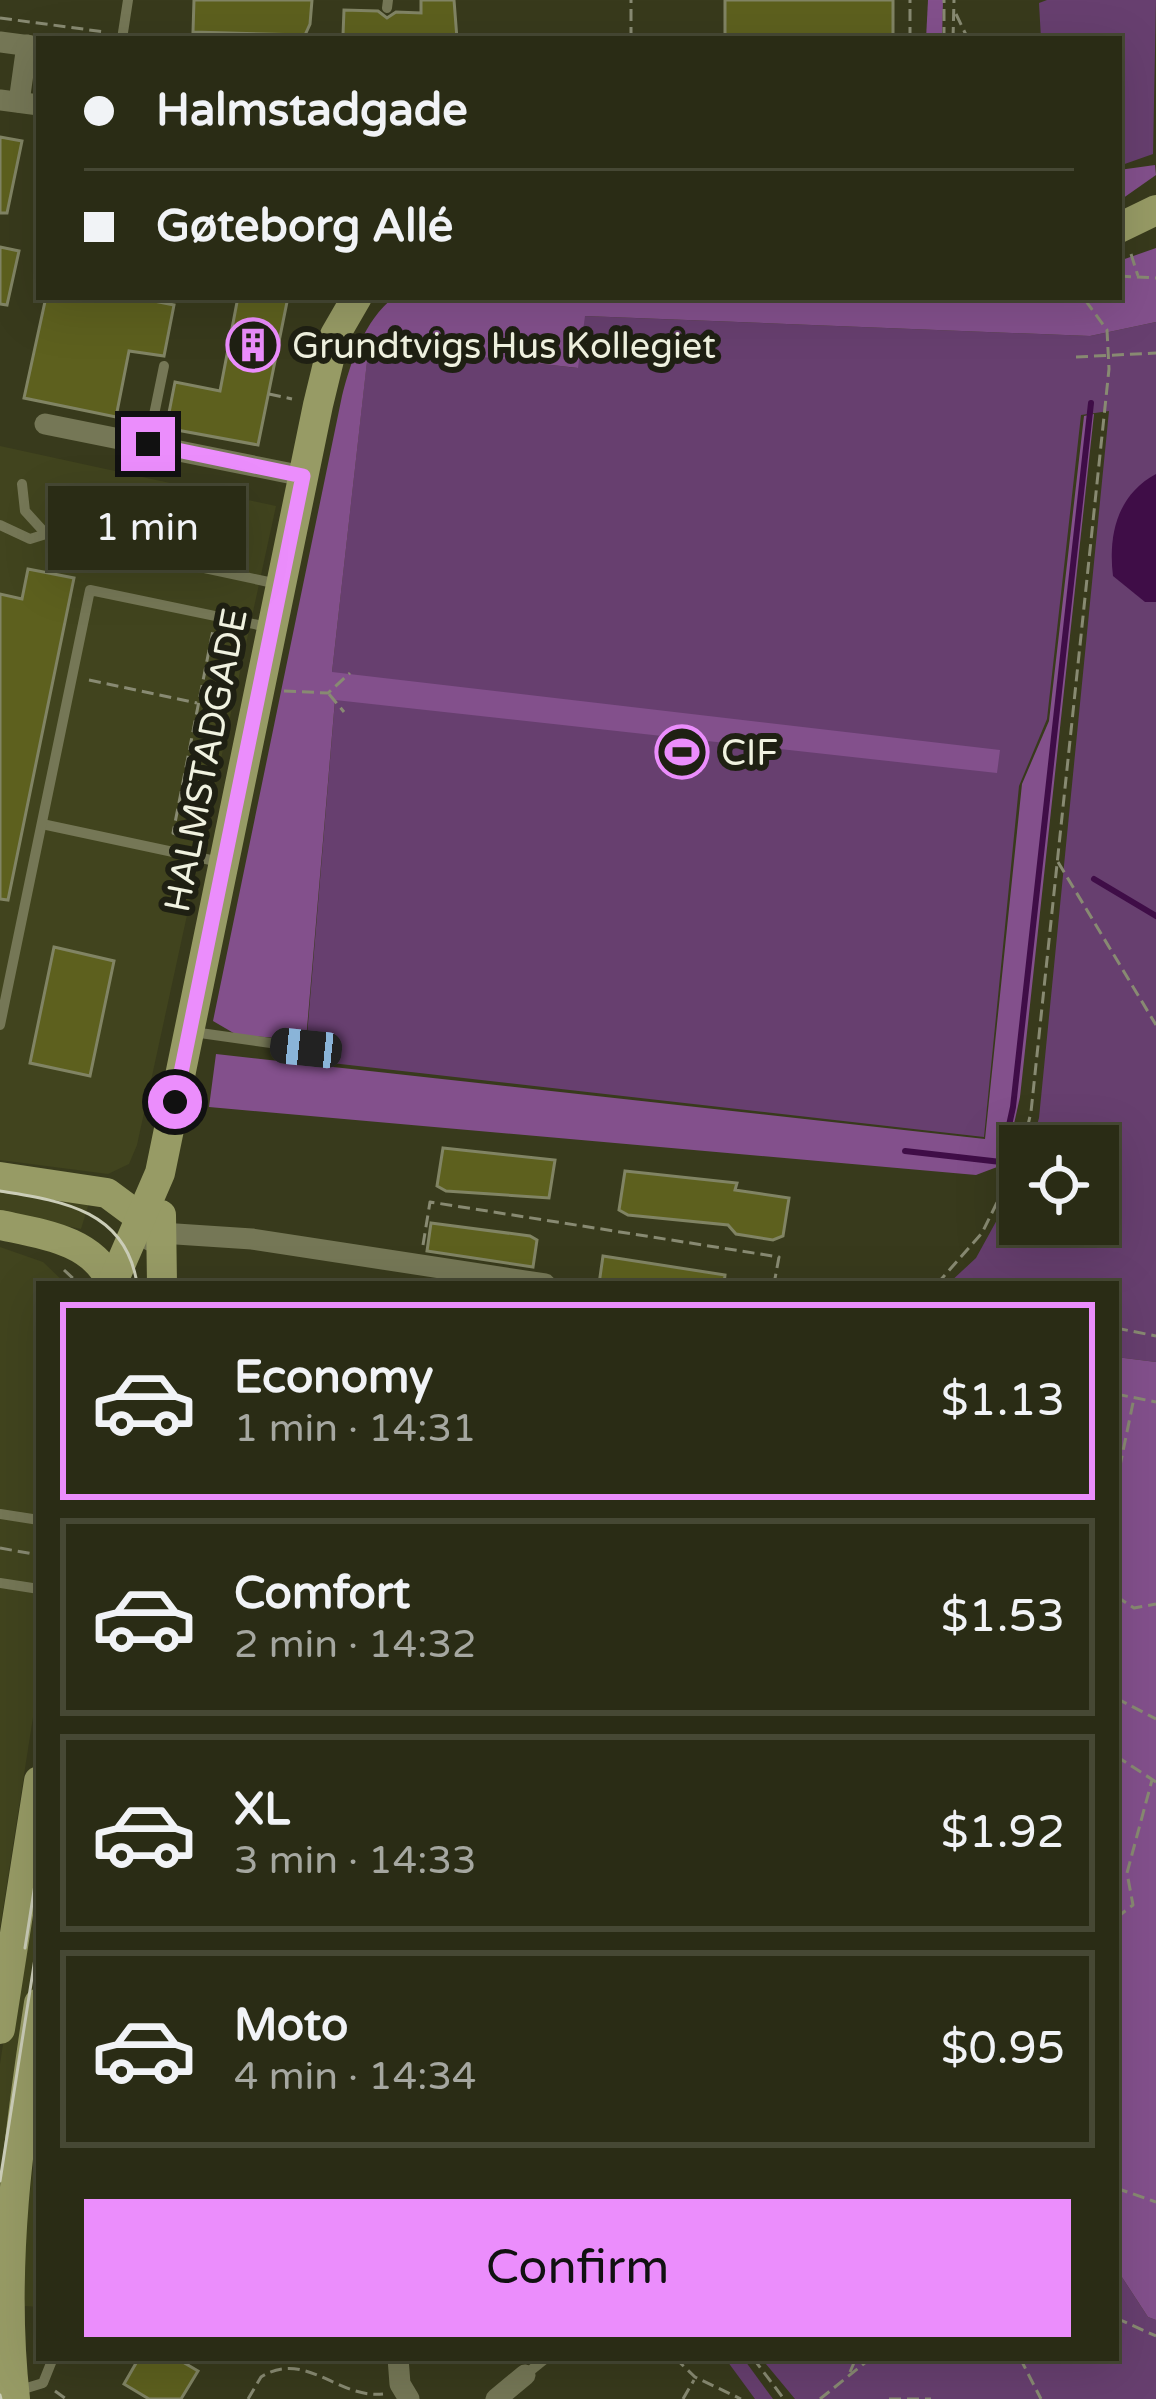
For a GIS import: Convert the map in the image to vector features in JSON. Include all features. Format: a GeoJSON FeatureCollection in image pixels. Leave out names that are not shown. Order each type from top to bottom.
{"type":"FeatureCollection","features":[{"type":"Feature","properties":{"kind":"street"},"geometry":{"type":"LineString","coordinates":[[0,42],[33,46],[19,102]]}},
{"type":"Feature","properties":{"kind":"street"},"geometry":{"type":"LineString","coordinates":[[1122,227],[1156,210]]}},
{"type":"Feature","properties":{"kind":"street","name":"HALMSTADGADE"},"geometry":{"type":"LineString","coordinates":[[113,1281],[125,1252],[150,1226],[303,476],[335,335],[355,300]]}},
{"type":"Feature","properties":{"kind":"street"},"geometry":{"type":"LineString","coordinates":[[45,424],[303,476]]}},
{"type":"Feature","properties":{"kind":"street"},"geometry":{"type":"LineString","coordinates":[[0,1177],[98,1190],[150,1226],[420,1266],[458,1278],[502,1281]]}},
{"type":"Feature","properties":{"kind":"street"},"geometry":{"type":"LineString","coordinates":[[0,1225],[81,1247],[99,1262],[110,1281]]}},
{"type":"Feature","properties":{"kind":"street"},"geometry":{"type":"LineString","coordinates":[[150,1226],[161,1281]]}},
{"type":"Feature","properties":{"kind":"street"},"geometry":{"type":"LineString","coordinates":[[0,2029],[36,1800]]}},
{"type":"Feature","properties":{"kind":"street"},"geometry":{"type":"LineString","coordinates":[[15,2395],[7,2319],[10,2193],[36,2023]]}},
{"type":"Feature","properties":{"kind":"street"},"geometry":{"type":"LineString","coordinates":[[399,2361],[404,2392]]}},
{"type":"Feature","properties":{"kind":"street"},"geometry":{"type":"LineString","coordinates":[[496,2399],[525,2375]]}},
{"type":"Feature","properties":{"kind":"lane"},"geometry":{"type":"LineString","coordinates":[[122,36],[128,0]]}},
{"type":"Feature","properties":{"kind":"lane"},"geometry":{"type":"LineString","coordinates":[[148,444],[164,366]]}},
{"type":"Feature","properties":{"kind":"lane"},"geometry":{"type":"LineString","coordinates":[[22,484],[25,511],[46,534]]}},
{"type":"Feature","properties":{"kind":"lane"},"geometry":{"type":"LineString","coordinates":[[0,525],[30,538],[46,534],[281,585]]}},
{"type":"Feature","properties":{"kind":"lane"},"geometry":{"type":"LineString","coordinates":[[0,1025],[90,590],[272,628]]}},
{"type":"Feature","properties":{"kind":"lane"},"geometry":{"type":"LineString","coordinates":[[42,824],[225,862]]}},
{"type":"Feature","properties":{"kind":"lane"},"geometry":{"type":"LineString","coordinates":[[190,1032],[306,1048],[325,1042]]}},
{"type":"Feature","properties":{"kind":"lane"},"geometry":{"type":"LineString","coordinates":[[81,1247],[125,1252]]}},
{"type":"Feature","properties":{"kind":"lane"},"geometry":{"type":"LineString","coordinates":[[0,1514],[36,1520]]}},
{"type":"Feature","properties":{"kind":"lane"},"geometry":{"type":"LineString","coordinates":[[0,1583],[36,1589]]}},
{"type":"Feature","properties":{"kind":"lane"},"geometry":{"type":"LineString","coordinates":[[15,2395],[44,2383],[52,2361]]}},
{"type":"Feature","properties":{"kind":"lane"},"geometry":{"type":"LineString","coordinates":[[525,2375],[542,2361]]}},
{"type":"Feature","properties":{"kind":"path"},"geometry":{"type":"LineString","coordinates":[[631,0],[631,36]]}},
{"type":"Feature","properties":{"kind":"path"},"geometry":{"type":"LineString","coordinates":[[910,0],[910,36]]}},
{"type":"Feature","properties":{"kind":"path"},"geometry":{"type":"LineString","coordinates":[[944,0],[944,36]]}},
{"type":"Feature","properties":{"kind":"path"},"geometry":{"type":"LineString","coordinates":[[953,36],[954,0]]}},
{"type":"Feature","properties":{"kind":"path"},"geometry":{"type":"LineString","coordinates":[[954,12],[966,36]]}},
{"type":"Feature","properties":{"kind":"path"},"geometry":{"type":"LineString","coordinates":[[0,18],[116,36]]}},
{"type":"Feature","properties":{"kind":"path"},"geometry":{"type":"LineString","coordinates":[[1122,276],[1156,278]]}},
{"type":"Feature","properties":{"kind":"path"},"geometry":{"type":"LineString","coordinates":[[1026,1125],[1109,354],[1107,330],[1092,300]]}},
{"type":"Feature","properties":{"kind":"path"},"geometry":{"type":"LineString","coordinates":[[1076,357],[1156,353]]}},
{"type":"Feature","properties":{"kind":"path"},"geometry":{"type":"LineString","coordinates":[[188,839],[173,833],[215,616]]}},
{"type":"Feature","properties":{"kind":"path"},"geometry":{"type":"LineString","coordinates":[[259,692],[328,693],[350,673]]}},
{"type":"Feature","properties":{"kind":"path"},"geometry":{"type":"LineString","coordinates":[[72,677],[198,703]]}},
{"type":"Feature","properties":{"kind":"path"},"geometry":{"type":"LineString","coordinates":[[328,693],[344,712]]}},
{"type":"Feature","properties":{"kind":"path"},"geometry":{"type":"LineString","coordinates":[[1057,861],[1156,1024]]}},
{"type":"Feature","properties":{"kind":"path"},"geometry":{"type":"LineString","coordinates":[[940,1281],[982,1233],[999,1199]]}},
{"type":"Feature","properties":{"kind":"path"},"geometry":{"type":"LineString","coordinates":[[420,1266],[430,1202],[779,1256],[775,1281]]}},
{"type":"Feature","properties":{"kind":"path"},"geometry":{"type":"LineString","coordinates":[[1119,1329],[1156,1336]]}},
{"type":"Feature","properties":{"kind":"path"},"geometry":{"type":"LineString","coordinates":[[1119,1395],[1156,1402]]}},
{"type":"Feature","properties":{"kind":"path"},"geometry":{"type":"LineString","coordinates":[[1119,1471],[1135,1398]]}},
{"type":"Feature","properties":{"kind":"path"},"geometry":{"type":"LineString","coordinates":[[0,1549],[36,1555]]}},
{"type":"Feature","properties":{"kind":"path"},"geometry":{"type":"LineString","coordinates":[[1119,1598],[1134,1608],[1156,1604]]}},
{"type":"Feature","properties":{"kind":"path"},"geometry":{"type":"LineString","coordinates":[[1119,1700],[1156,1719]]}},
{"type":"Feature","properties":{"kind":"path"},"geometry":{"type":"LineString","coordinates":[[1119,1758],[1154,1781],[1127,1873],[1133,1905],[1119,1916]]}},
{"type":"Feature","properties":{"kind":"path"},"geometry":{"type":"LineString","coordinates":[[1119,2189],[1156,2202]]}},
{"type":"Feature","properties":{"kind":"path"},"geometry":{"type":"LineString","coordinates":[[1119,2319],[1156,2336]]}},
{"type":"Feature","properties":{"kind":"path"},"geometry":{"type":"LineString","coordinates":[[679,2361],[695,2377],[741,2399]]}},
{"type":"Feature","properties":{"kind":"path"},"geometry":{"type":"LineString","coordinates":[[755,2361],[784,2399]]}},
{"type":"Feature","properties":{"kind":"path"},"geometry":{"type":"LineString","coordinates":[[849,2374],[855,2361]]}},
{"type":"Feature","properties":{"kind":"path"},"geometry":{"type":"LineString","coordinates":[[823,2399],[867,2361]]}},
{"type":"Feature","properties":{"kind":"path"},"geometry":{"type":"LineString","coordinates":[[1022,2361],[1041,2399]]}},
{"type":"Feature","properties":{"kind":"path"},"geometry":{"type":"LineString","coordinates":[[248,2399],[261,2377],[274,2369],[310,2371],[372,2396],[404,2392]]}},
{"type":"Feature","properties":{"kind":"path"},"geometry":{"type":"LineString","coordinates":[[683,2399],[695,2377]]}},
{"type":"Feature","properties":{"kind":"path"},"geometry":{"type":"LineString","coordinates":[[889,2399],[931,2399]]}},
{"type":"Feature","properties":{"kind":"shaded area"},"geometry":{"type":"Polygon","coordinates":[[[928,0],[943,0],[942,36],[926,36],[928,0]]]}},
{"type":"Feature","properties":{"kind":"shaded area"},"geometry":{"type":"Polygon","coordinates":[[[1156,0],[1153,154],[1122,165],[1122,36],[1041,36],[1039,3],[1156,0]]]}},
{"type":"Feature","properties":{"kind":"shaded area"},"geometry":{"type":"Polygon","coordinates":[[[1155,165],[1156,175],[1122,199],[1122,170],[1155,165]]]}},
{"type":"Feature","properties":{"kind":"shaded area"},"geometry":{"type":"Polygon","coordinates":[[[1156,248],[1156,322],[1090,336],[585,316],[578,368],[369,344],[332,672],[1000,750],[997,773],[335,700],[306,1040],[237,1035],[213,1021],[342,396],[367,330],[391,300],[1122,300],[1122,260],[1156,248]]]}},
{"type":"Feature","properties":{"kind":"shaded area","name":"CIF"},"geometry":{"type":"Polygon","coordinates":[[[584,316],[1090,336],[1156,322],[1156,1362],[1119,1357],[1119,1281],[951,1281],[976,1258],[999,1216],[999,1245],[1119,1245],[1119,1125],[1037,1125],[1109,411],[1081,415],[1047,719],[1019,786],[984,1137],[305,1060],[335,700],[332,672],[369,343],[577,368],[584,316]]]}},
{"type":"Feature","properties":{"kind":"shaded area"},"geometry":{"type":"Polygon","coordinates":[[[1094,414],[1020,1097],[1014,1125],[999,1125],[999,1166],[976,1175],[209,1107],[216,1054],[985,1139],[1022,784],[1049,721],[1084,416],[1094,414]]]}},
{"type":"Feature","properties":{"kind":"shaded area"},"geometry":{"type":"Polygon","coordinates":[[[0,446],[276,506],[137,1145],[129,1164],[108,1174],[0,1160],[0,446]]]}},
{"type":"Feature","properties":{"kind":"shaded area"},"geometry":{"type":"Polygon","coordinates":[[[1156,474],[1156,602],[1145,602],[1113,576],[1112,546],[1124,505],[1156,474]]]}},
{"type":"Feature","properties":{"kind":"shaded area"},"geometry":{"type":"Polygon","coordinates":[[[0,1184],[89,1203],[81,1229],[0,1212],[0,1184]]]}},
{"type":"Feature","properties":{"kind":"shaded area"},"geometry":{"type":"Polygon","coordinates":[[[0,1247],[43,1262],[63,1281],[36,1281],[36,1698],[0,1928],[0,1247]]]}},
{"type":"Feature","properties":{"kind":"shaded area"},"geometry":{"type":"Polygon","coordinates":[[[1119,1357],[1156,1362],[1156,2320],[1148,2317],[1119,2273],[1119,1357]]]}},
{"type":"Feature","properties":{"kind":"shaded area"},"geometry":{"type":"Polygon","coordinates":[[[36,1828],[36,1997],[3,2206],[0,2399],[0,2064],[36,1828]]]}},
{"type":"Feature","properties":{"kind":"shaded area"},"geometry":{"type":"Polygon","coordinates":[[[36,2144],[36,2307],[25,2306],[24,2240],[36,2144]]]}},
{"type":"Feature","properties":{"kind":"shaded area"},"geometry":{"type":"Polygon","coordinates":[[[1119,2273],[1148,2317],[1156,2320],[1156,2399],[795,2399],[763,2361],[1119,2361],[1119,2273]]]}},
{"type":"Feature","properties":{"kind":"shaded area"},"geometry":{"type":"Polygon","coordinates":[[[727,2361],[745,2361],[773,2399],[755,2399],[727,2361]]]}},
{"type":"Feature","properties":{"kind":"building"},"geometry":{"type":"Polygon","coordinates":[[[194,0],[312,0],[310,24],[305,35],[193,32],[194,0]]]}},
{"type":"Feature","properties":{"kind":"building"},"geometry":{"type":"Polygon","coordinates":[[[421,0],[454,0],[457,36],[343,35],[344,10],[378,11],[387,18],[396,12],[421,13],[421,0]]]}},
{"type":"Feature","properties":{"kind":"building"},"geometry":{"type":"Polygon","coordinates":[[[725,0],[893,0],[893,36],[725,36],[725,0]]]}},
{"type":"Feature","properties":{"kind":"building"},"geometry":{"type":"Polygon","coordinates":[[[0,137],[22,141],[7,213],[0,213],[0,137]]]}},
{"type":"Feature","properties":{"kind":"building"},"geometry":{"type":"Polygon","coordinates":[[[0,247],[19,251],[7,305],[0,304],[0,247]]]}},
{"type":"Feature","properties":{"kind":"building"},"geometry":{"type":"Polygon","coordinates":[[[45,300],[149,300],[174,305],[164,356],[129,351],[116,417],[24,398],[45,300]]]}},
{"type":"Feature","properties":{"kind":"building","name":"Grundtvigs Hus Kollegiet"},"geometry":{"type":"Polygon","coordinates":[[[237,300],[287,300],[258,445],[166,428],[175,382],[220,391],[237,300]]]}},
{"type":"Feature","properties":{"kind":"building"},"geometry":{"type":"Polygon","coordinates":[[[164,494],[185,498],[175,541],[155,536],[164,494]]]}},
{"type":"Feature","properties":{"kind":"building"},"geometry":{"type":"Polygon","coordinates":[[[212,522],[240,529],[235,550],[207,544],[212,522]]]}},
{"type":"Feature","properties":{"kind":"building"},"geometry":{"type":"Polygon","coordinates":[[[28,569],[74,578],[8,900],[0,899],[0,594],[22,599],[28,569]]]}},
{"type":"Feature","properties":{"kind":"building"},"geometry":{"type":"Polygon","coordinates":[[[54,947],[114,961],[90,1076],[30,1063],[54,947]]]}},
{"type":"Feature","properties":{"kind":"building"},"geometry":{"type":"Polygon","coordinates":[[[443,1148],[555,1160],[549,1198],[446,1191],[437,1186],[443,1148]]]}},
{"type":"Feature","properties":{"kind":"building"},"geometry":{"type":"Polygon","coordinates":[[[625,1171],[737,1183],[735,1190],[789,1198],[783,1236],[773,1240],[736,1234],[728,1225],[628,1215],[619,1210],[625,1171]]]}},
{"type":"Feature","properties":{"kind":"building"},"geometry":{"type":"Polygon","coordinates":[[[431,1223],[530,1236],[537,1240],[533,1267],[427,1251],[431,1223]]]}},
{"type":"Feature","properties":{"kind":"building"},"geometry":{"type":"Polygon","coordinates":[[[603,1256],[725,1275],[724,1281],[599,1281],[603,1256]]]}},
{"type":"Feature","properties":{"kind":"building"},"geometry":{"type":"Polygon","coordinates":[[[137,2361],[181,2361],[198,2371],[181,2399],[149,2399],[124,2384],[137,2361]]]}},
{"type":"Feature","properties":{"kind":"waterway"},"geometry":{"type":"LineString","coordinates":[[905,1151],[1001,1162],[1013,1107],[1091,403]]}},
{"type":"Feature","properties":{"kind":"waterway"},"geometry":{"type":"LineString","coordinates":[[1094,879],[1156,916]]}},
{"type":"Feature","properties":{"kind":"tram line"},"geometry":{"type":"LineString","coordinates":[[0,1191],[68,1205],[105,1225],[120,1240],[136,1281]]}},
{"type":"Feature","properties":{"kind":"tram line"},"geometry":{"type":"LineString","coordinates":[[25,1948],[36,1878]]}},
{"type":"Feature","properties":{"kind":"tram line"},"geometry":{"type":"LineString","coordinates":[[0,2181],[36,1952]]}},
{"type":"Feature","properties":{"kind":"tram line"},"geometry":{"type":"LineString","coordinates":[[0,2395],[1,2399]]}},
{"type":"Feature","properties":{"kind":"place","name":"Grundtvigs Hus Kollegiet"},"geometry":{"type":"Point","coordinates":[253,345]}},
{"type":"Feature","properties":{"kind":"place","name":"CIF"},"geometry":{"type":"Point","coordinates":[682,752]}},
{"type":"Feature","properties":{"kind":"route"},"geometry":{"type":"LineString","coordinates":[[148,444],[303,476],[175,1102]]}}]}
